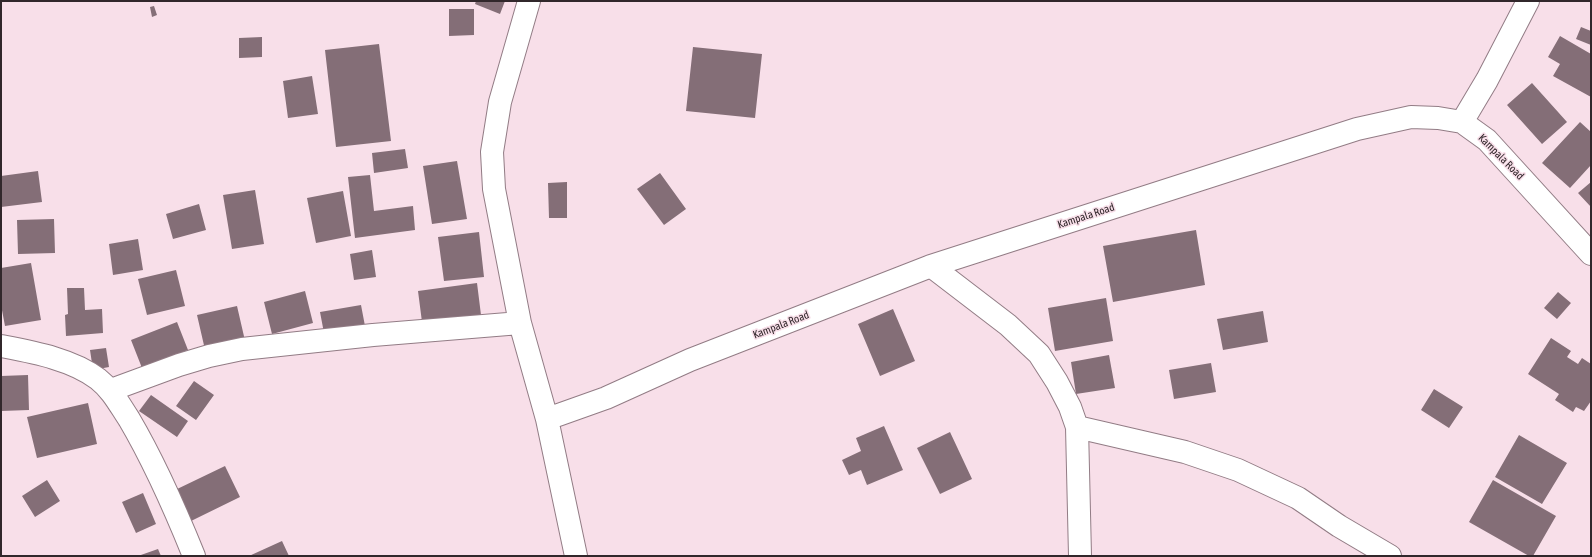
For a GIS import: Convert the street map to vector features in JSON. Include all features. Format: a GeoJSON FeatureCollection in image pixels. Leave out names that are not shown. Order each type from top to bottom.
{"type":"FeatureCollection","features":[{"type":"Feature","properties":{"kind":"street"},"geometry":{"type":"LineString","coordinates":[[529,1],[500,102],[492,152],[496,197],[520,323],[547,419],[576,556]]}},
{"type":"Feature","properties":{"kind":"street"},"geometry":{"type":"LineString","coordinates":[[1462,122],[1487,80],[1528,1]]}},
{"type":"Feature","properties":{"kind":"street","name":"Kampala Road"},"geometry":{"type":"LineString","coordinates":[[547,419],[606,398],[690,360],[932,266],[1356,129],[1411,117],[1438,118],[1462,122],[1487,140],[1591,254]]}},
{"type":"Feature","properties":{"kind":"street"},"geometry":{"type":"LineString","coordinates":[[932,266],[1008,325],[1039,354],[1057,382],[1070,408],[1077,427],[1080,556]]}},
{"type":"Feature","properties":{"kind":"street"},"geometry":{"type":"LineString","coordinates":[[111,390],[179,365],[208,356],[242,349],[373,335],[520,323]]}},
{"type":"Feature","properties":{"kind":"street"},"geometry":{"type":"LineString","coordinates":[[1,346],[48,356],[65,362],[97,378],[111,390],[145,446],[168,493],[194,556]]}},
{"type":"Feature","properties":{"kind":"street"},"geometry":{"type":"LineString","coordinates":[[1077,427],[1185,452],[1238,470],[1298,498],[1339,526],[1390,556]]}},
{"type":"Feature","properties":{"kind":"building"},"geometry":{"type":"Polygon","coordinates":[[[476,1],[505,1],[500,14],[475,4],[476,1]]]}},
{"type":"Feature","properties":{"kind":"building"},"geometry":{"type":"Polygon","coordinates":[[[154,6],[157,15],[152,17],[150,7],[154,6]]]}},
{"type":"Feature","properties":{"kind":"building"},"geometry":{"type":"Polygon","coordinates":[[[449,9],[474,9],[474,35],[449,36],[449,9]]]}},
{"type":"Feature","properties":{"kind":"building"},"geometry":{"type":"Polygon","coordinates":[[[1581,27],[1591,31],[1591,45],[1576,39],[1581,27]]]}},
{"type":"Feature","properties":{"kind":"building"},"geometry":{"type":"Polygon","coordinates":[[[1560,36],[1591,54],[1591,97],[1553,76],[1560,64],[1548,57],[1560,36]]]}},
{"type":"Feature","properties":{"kind":"building"},"geometry":{"type":"Polygon","coordinates":[[[262,37],[262,57],[239,58],[239,38],[262,37]]]}},
{"type":"Feature","properties":{"kind":"building"},"geometry":{"type":"Polygon","coordinates":[[[379,44],[391,141],[336,147],[325,50],[379,44]]]}},
{"type":"Feature","properties":{"kind":"building"},"geometry":{"type":"Polygon","coordinates":[[[693,47],[762,54],[755,118],[686,111],[693,47]]]}},
{"type":"Feature","properties":{"kind":"building"},"geometry":{"type":"Polygon","coordinates":[[[312,76],[318,114],[288,118],[283,81],[312,76]]]}},
{"type":"Feature","properties":{"kind":"building"},"geometry":{"type":"Polygon","coordinates":[[[1532,83],[1567,122],[1542,144],[1507,105],[1532,83]]]}},
{"type":"Feature","properties":{"kind":"building"},"geometry":{"type":"Polygon","coordinates":[[[1580,122],[1591,132],[1591,165],[1570,188],[1542,163],[1580,122]]]}},
{"type":"Feature","properties":{"kind":"building"},"geometry":{"type":"Polygon","coordinates":[[[405,149],[408,168],[374,173],[372,153],[405,149]]]}},
{"type":"Feature","properties":{"kind":"building"},"geometry":{"type":"Polygon","coordinates":[[[457,161],[467,219],[432,224],[423,166],[457,161]]]}},
{"type":"Feature","properties":{"kind":"building"},"geometry":{"type":"Polygon","coordinates":[[[38,171],[42,202],[1,207],[1,176],[38,171]]]}},
{"type":"Feature","properties":{"kind":"building"},"geometry":{"type":"Polygon","coordinates":[[[660,173],[686,209],[664,225],[637,189],[660,173]]]}},
{"type":"Feature","properties":{"kind":"building"},"geometry":{"type":"Polygon","coordinates":[[[370,175],[374,211],[413,206],[415,230],[355,238],[348,177],[370,175]]]}},
{"type":"Feature","properties":{"kind":"building"},"geometry":{"type":"Polygon","coordinates":[[[567,182],[567,218],[549,218],[548,183],[567,182]]]}},
{"type":"Feature","properties":{"kind":"building"},"geometry":{"type":"Polygon","coordinates":[[[1591,182],[1591,207],[1578,193],[1591,182]]]}},
{"type":"Feature","properties":{"kind":"building"},"geometry":{"type":"Polygon","coordinates":[[[255,190],[264,244],[232,249],[223,195],[255,190]]]}},
{"type":"Feature","properties":{"kind":"building"},"geometry":{"type":"Polygon","coordinates":[[[343,191],[351,236],[316,243],[307,198],[343,191]]]}},
{"type":"Feature","properties":{"kind":"building"},"geometry":{"type":"Polygon","coordinates":[[[199,204],[206,230],[173,239],[166,214],[199,204]]]}},
{"type":"Feature","properties":{"kind":"building"},"geometry":{"type":"Polygon","coordinates":[[[54,219],[55,253],[18,254],[17,220],[54,219]]]}},
{"type":"Feature","properties":{"kind":"building"},"geometry":{"type":"Polygon","coordinates":[[[1196,230],[1205,285],[1113,302],[1103,246],[1196,230]]]}},
{"type":"Feature","properties":{"kind":"building"},"geometry":{"type":"Polygon","coordinates":[[[479,232],[484,277],[444,281],[438,237],[479,232]]]}},
{"type":"Feature","properties":{"kind":"building"},"geometry":{"type":"Polygon","coordinates":[[[138,239],[143,270],[113,275],[109,244],[138,239]]]}},
{"type":"Feature","properties":{"kind":"building"},"geometry":{"type":"Polygon","coordinates":[[[372,250],[376,277],[354,280],[350,254],[372,250]]]}},
{"type":"Feature","properties":{"kind":"building"},"geometry":{"type":"Polygon","coordinates":[[[31,263],[41,320],[5,326],[1,305],[1,268],[31,263]]]}},
{"type":"Feature","properties":{"kind":"building"},"geometry":{"type":"Polygon","coordinates":[[[176,270],[185,306],[147,315],[138,279],[176,270]]]}},
{"type":"Feature","properties":{"kind":"building"},"geometry":{"type":"Polygon","coordinates":[[[477,283],[481,315],[422,322],[418,291],[477,283]]]}},
{"type":"Feature","properties":{"kind":"building"},"geometry":{"type":"Polygon","coordinates":[[[67,288],[84,288],[85,310],[102,309],[103,333],[66,336],[65,315],[68,314],[67,288]]]}},
{"type":"Feature","properties":{"kind":"building"},"geometry":{"type":"Polygon","coordinates":[[[305,291],[313,323],[272,334],[264,302],[305,291]]]}},
{"type":"Feature","properties":{"kind":"building"},"geometry":{"type":"Polygon","coordinates":[[[1558,292],[1571,303],[1557,319],[1544,308],[1558,292]]]}},
{"type":"Feature","properties":{"kind":"building"},"geometry":{"type":"Polygon","coordinates":[[[1106,298],[1113,341],[1055,351],[1048,308],[1106,298]]]}},
{"type":"Feature","properties":{"kind":"building"},"geometry":{"type":"Polygon","coordinates":[[[361,305],[365,326],[324,333],[320,312],[361,305]]]}},
{"type":"Feature","properties":{"kind":"building"},"geometry":{"type":"Polygon","coordinates":[[[237,306],[246,345],[206,354],[197,315],[237,306]]]}},
{"type":"Feature","properties":{"kind":"building"},"geometry":{"type":"Polygon","coordinates":[[[893,309],[915,361],[880,376],[858,324],[893,309]]]}},
{"type":"Feature","properties":{"kind":"building"},"geometry":{"type":"Polygon","coordinates":[[[1263,311],[1268,342],[1223,350],[1217,319],[1263,311]]]}},
{"type":"Feature","properties":{"kind":"building"},"geometry":{"type":"Polygon","coordinates":[[[177,322],[188,350],[142,368],[131,340],[177,322]]]}},
{"type":"Feature","properties":{"kind":"building"},"geometry":{"type":"Polygon","coordinates":[[[1551,338],[1571,351],[1567,357],[1578,364],[1582,358],[1591,364],[1591,401],[1584,411],[1576,407],[1573,412],[1555,400],[1559,394],[1528,374],[1551,338]]]}},
{"type":"Feature","properties":{"kind":"building"},"geometry":{"type":"Polygon","coordinates":[[[106,348],[109,367],[93,370],[90,350],[106,348]]]}},
{"type":"Feature","properties":{"kind":"building"},"geometry":{"type":"Polygon","coordinates":[[[1109,355],[1115,388],[1076,394],[1071,362],[1109,355]]]}},
{"type":"Feature","properties":{"kind":"building"},"geometry":{"type":"Polygon","coordinates":[[[1211,363],[1216,392],[1174,399],[1169,370],[1211,363]]]}},
{"type":"Feature","properties":{"kind":"building"},"geometry":{"type":"Polygon","coordinates":[[[28,375],[29,410],[1,411],[1,376],[28,375]]]}},
{"type":"Feature","properties":{"kind":"building"},"geometry":{"type":"Polygon","coordinates":[[[194,381],[214,395],[196,420],[176,406],[194,381]]]}},
{"type":"Feature","properties":{"kind":"building"},"geometry":{"type":"Polygon","coordinates":[[[1434,389],[1463,407],[1449,428],[1421,410],[1434,389]]]}},
{"type":"Feature","properties":{"kind":"building"},"geometry":{"type":"Polygon","coordinates":[[[151,395],[188,421],[177,437],[139,411],[151,395]]]}},
{"type":"Feature","properties":{"kind":"building"},"geometry":{"type":"Polygon","coordinates":[[[88,403],[97,444],[37,458],[27,417],[88,403]]]}},
{"type":"Feature","properties":{"kind":"building"},"geometry":{"type":"Polygon","coordinates":[[[884,426],[903,470],[867,485],[861,470],[849,475],[842,460],[861,451],[856,438],[884,426]]]}},
{"type":"Feature","properties":{"kind":"building"},"geometry":{"type":"Polygon","coordinates":[[[950,432],[972,479],[940,494],[917,448],[950,432]]]}},
{"type":"Feature","properties":{"kind":"building"},"geometry":{"type":"Polygon","coordinates":[[[1519,435],[1567,463],[1542,504],[1495,477],[1519,435]]]}},
{"type":"Feature","properties":{"kind":"building"},"geometry":{"type":"Polygon","coordinates":[[[225,466],[240,497],[189,522],[173,491],[225,466]]]}},
{"type":"Feature","properties":{"kind":"building"},"geometry":{"type":"Polygon","coordinates":[[[47,480],[60,501],[35,517],[22,496],[47,480]]]}},
{"type":"Feature","properties":{"kind":"building"},"geometry":{"type":"Polygon","coordinates":[[[1493,480],[1556,516],[1533,556],[1529,556],[1469,522],[1493,480]]]}},
{"type":"Feature","properties":{"kind":"building"},"geometry":{"type":"Polygon","coordinates":[[[143,493],[156,524],[136,533],[122,502],[143,493]]]}},
{"type":"Feature","properties":{"kind":"building"},"geometry":{"type":"Polygon","coordinates":[[[282,541],[289,556],[249,556],[282,541]]]}},
{"type":"Feature","properties":{"kind":"building"},"geometry":{"type":"Polygon","coordinates":[[[158,549],[161,556],[138,556],[158,549]]]}}]}
